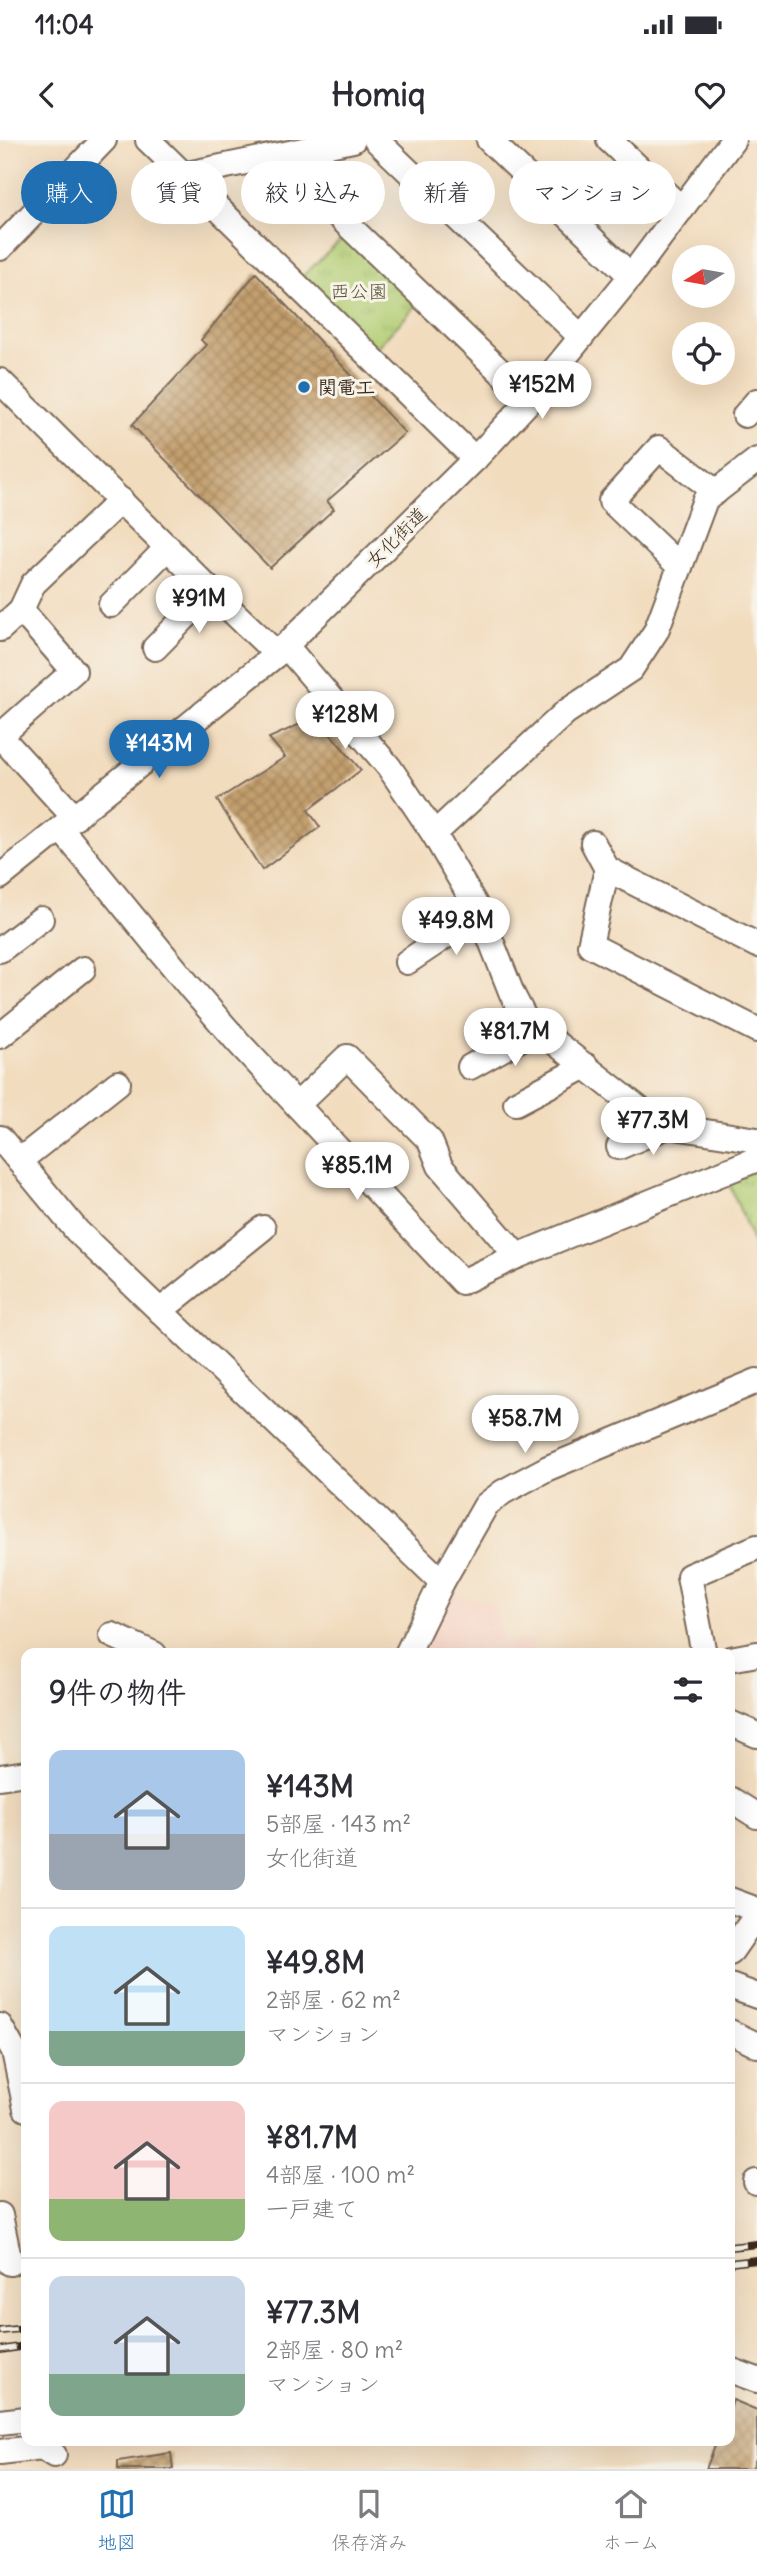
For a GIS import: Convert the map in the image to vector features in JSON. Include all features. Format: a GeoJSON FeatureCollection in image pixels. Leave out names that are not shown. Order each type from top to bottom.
{"type":"FeatureCollection","features":[{"type":"Feature","properties":{"kind":"street"},"geometry":{"type":"LineString","coordinates":[[0,248],[104,140]]}},
{"type":"Feature","properties":{"kind":"street"},"geometry":{"type":"LineString","coordinates":[[148,140],[168,161]]}},
{"type":"Feature","properties":{"kind":"street"},"geometry":{"type":"LineString","coordinates":[[227,166],[353,140]]}},
{"type":"Feature","properties":{"kind":"street"},"geometry":{"type":"LineString","coordinates":[[376,140],[581,337]]}},
{"type":"Feature","properties":{"kind":"street"},"geometry":{"type":"LineString","coordinates":[[489,140],[631,276]]}},
{"type":"Feature","properties":{"kind":"street"},"geometry":{"type":"LineString","coordinates":[[609,140],[682,209]]}},
{"type":"Feature","properties":{"kind":"street","name":"女化街道"},"geometry":{"type":"LineString","coordinates":[[0,877],[282,650],[475,459],[530,400],[631,276],[730,142]]}},
{"type":"Feature","properties":{"kind":"street"},"geometry":{"type":"LineString","coordinates":[[276,156],[530,400]]}},
{"type":"Feature","properties":{"kind":"street"},"geometry":{"type":"LineString","coordinates":[[227,219],[475,459]]}},
{"type":"Feature","properties":{"kind":"street"},"geometry":{"type":"LineString","coordinates":[[3,391],[121,500],[211,591],[282,650],[389,767],[434,834],[480,913],[512,994],[525,1019],[652,1119],[668,1126],[757,1140]]}},
{"type":"Feature","properties":{"kind":"street"},"geometry":{"type":"LineString","coordinates":[[680,567],[611,501],[659,448],[716,492]]}},
{"type":"Feature","properties":{"kind":"street"},"geometry":{"type":"LineString","coordinates":[[434,834],[566,712],[631,669],[656,631],[705,500],[757,460]]}},
{"type":"Feature","properties":{"kind":"street"},"geometry":{"type":"LineString","coordinates":[[0,629],[21,610],[33,584],[121,500]]}},
{"type":"Feature","properties":{"kind":"street"},"geometry":{"type":"LineString","coordinates":[[111,604],[168,547]]}},
{"type":"Feature","properties":{"kind":"street"},"geometry":{"type":"LineString","coordinates":[[155,648],[211,591]]}},
{"type":"Feature","properties":{"kind":"street"},"geometry":{"type":"LineString","coordinates":[[21,610],[74,671],[0,736],[190,987],[462,1282],[517,1256],[757,1159]]}},
{"type":"Feature","properties":{"kind":"street"},"geometry":{"type":"LineString","coordinates":[[593,843],[607,869],[757,945]]}},
{"type":"Feature","properties":{"kind":"street"},"geometry":{"type":"LineString","coordinates":[[607,869],[590,945],[757,1030]]}},
{"type":"Feature","properties":{"kind":"street"},"geometry":{"type":"LineString","coordinates":[[407,962],[480,913]]}},
{"type":"Feature","properties":{"kind":"street"},"geometry":{"type":"LineString","coordinates":[[0,950],[41,919]]}},
{"type":"Feature","properties":{"kind":"street"},"geometry":{"type":"LineString","coordinates":[[0,1036],[83,969]]}},
{"type":"Feature","properties":{"kind":"street"},"geometry":{"type":"LineString","coordinates":[[470,1067],[538,1029]]}},
{"type":"Feature","properties":{"kind":"street"},"geometry":{"type":"LineString","coordinates":[[297,1105],[347,1057],[430,1141],[440,1166],[517,1256]]}},
{"type":"Feature","properties":{"kind":"street"},"geometry":{"type":"LineString","coordinates":[[516,1103],[586,1066]]}},
{"type":"Feature","properties":{"kind":"street"},"geometry":{"type":"LineString","coordinates":[[19,1161],[118,1083]]}},
{"type":"Feature","properties":{"kind":"street"},"geometry":{"type":"LineString","coordinates":[[619,1147],[668,1126]]}},
{"type":"Feature","properties":{"kind":"street"},"geometry":{"type":"LineString","coordinates":[[0,1138],[77,1231],[442,1582]]}},
{"type":"Feature","properties":{"kind":"street"},"geometry":{"type":"LineString","coordinates":[[160,1311],[263,1228]]}},
{"type":"Feature","properties":{"kind":"street"},"geometry":{"type":"LineString","coordinates":[[410,1648],[442,1582],[486,1505],[503,1492],[548,1468],[757,1381]]}},
{"type":"Feature","properties":{"kind":"street"},"geometry":{"type":"LineString","coordinates":[[703,1648],[689,1576],[757,1547]]}},
{"type":"Feature","properties":{"kind":"street"},"geometry":{"type":"LineString","coordinates":[[112,1636],[140,1648]]}},
{"type":"Feature","properties":{"kind":"street"},"geometry":{"type":"LineString","coordinates":[[735,1658],[757,1654]]}},
{"type":"Feature","properties":{"kind":"street"},"geometry":{"type":"LineString","coordinates":[[735,1725],[757,1735]]}},
{"type":"Feature","properties":{"kind":"street"},"geometry":{"type":"LineString","coordinates":[[0,1777],[21,1774]]}},
{"type":"Feature","properties":{"kind":"street"},"geometry":{"type":"LineString","coordinates":[[735,1802],[757,1816]]}},
{"type":"Feature","properties":{"kind":"street"},"geometry":{"type":"LineString","coordinates":[[735,1902],[757,1912],[735,1945]]}},
{"type":"Feature","properties":{"kind":"street"},"geometry":{"type":"LineString","coordinates":[[735,1988],[757,1996]]}},
{"type":"Feature","properties":{"kind":"street"},"geometry":{"type":"LineString","coordinates":[[0,2026],[7,2052],[21,2076]]}},
{"type":"Feature","properties":{"kind":"street"},"geometry":{"type":"LineString","coordinates":[[735,2034],[757,2045]]}},
{"type":"Feature","properties":{"kind":"street"},"geometry":{"type":"LineString","coordinates":[[0,2215],[12,2263]]}},
{"type":"Feature","properties":{"kind":"street"},"geometry":{"type":"LineString","coordinates":[[735,2372],[757,2380]]}},
{"type":"Feature","properties":{"kind":"street"},"geometry":{"type":"LineString","coordinates":[[0,2422],[21,2420]]}},
{"type":"Feature","properties":{"kind":"street"},"geometry":{"type":"LineString","coordinates":[[0,2452],[42,2447],[54,2455]]}},
{"type":"Feature","properties":{"kind":"shaded area"},"geometry":{"type":"Polygon","coordinates":[[[447,1592],[496,1606],[504,1643],[532,1639],[533,1648],[417,1648],[447,1592]]]}},
{"type":"Feature","properties":{"kind":"green space","name":"西公園"},"geometry":{"type":"Polygon","coordinates":[[[351,231],[422,300],[370,354],[296,282],[351,231]]]}},
{"type":"Feature","properties":{"kind":"green space"},"geometry":{"type":"Polygon","coordinates":[[[757,1169],[757,1251],[728,1181],[757,1169]]]}},
{"type":"Feature","properties":{"kind":"building"},"geometry":{"type":"Polygon","coordinates":[[[256,273],[405,433],[327,501],[334,509],[270,568],[132,425],[206,345],[201,340],[256,273]]]}},
{"type":"Feature","properties":{"kind":"building"},"geometry":{"type":"Polygon","coordinates":[[[316,717],[361,770],[308,810],[320,827],[262,870],[217,800],[285,757],[269,738],[316,717]]]}},
{"type":"Feature","properties":{"kind":"building"},"geometry":{"type":"Polygon","coordinates":[[[735,2401],[757,2410],[757,2456],[752,2469],[706,2469],[715,2446],[735,2446],[735,2401]]]}},
{"type":"Feature","properties":{"kind":"building"},"geometry":{"type":"Polygon","coordinates":[[[171,2453],[173,2469],[118,2469],[118,2461],[171,2453]]]}},
{"type":"Feature","properties":{"kind":"railway"},"geometry":{"type":"LineString","coordinates":[[735,2246],[757,2244]]}},
{"type":"Feature","properties":{"kind":"railway"},"geometry":{"type":"LineString","coordinates":[[735,2262],[757,2260]]}},
{"type":"Feature","properties":{"kind":"railway"},"geometry":{"type":"LineString","coordinates":[[0,2331],[21,2329]]}},
{"type":"Feature","properties":{"kind":"railway"},"geometry":{"type":"LineString","coordinates":[[0,2350],[21,2347]]}},
{"type":"Feature","properties":{"kind":"place","name":"関電工"},"geometry":{"type":"Point","coordinates":[304,387]}}]}
